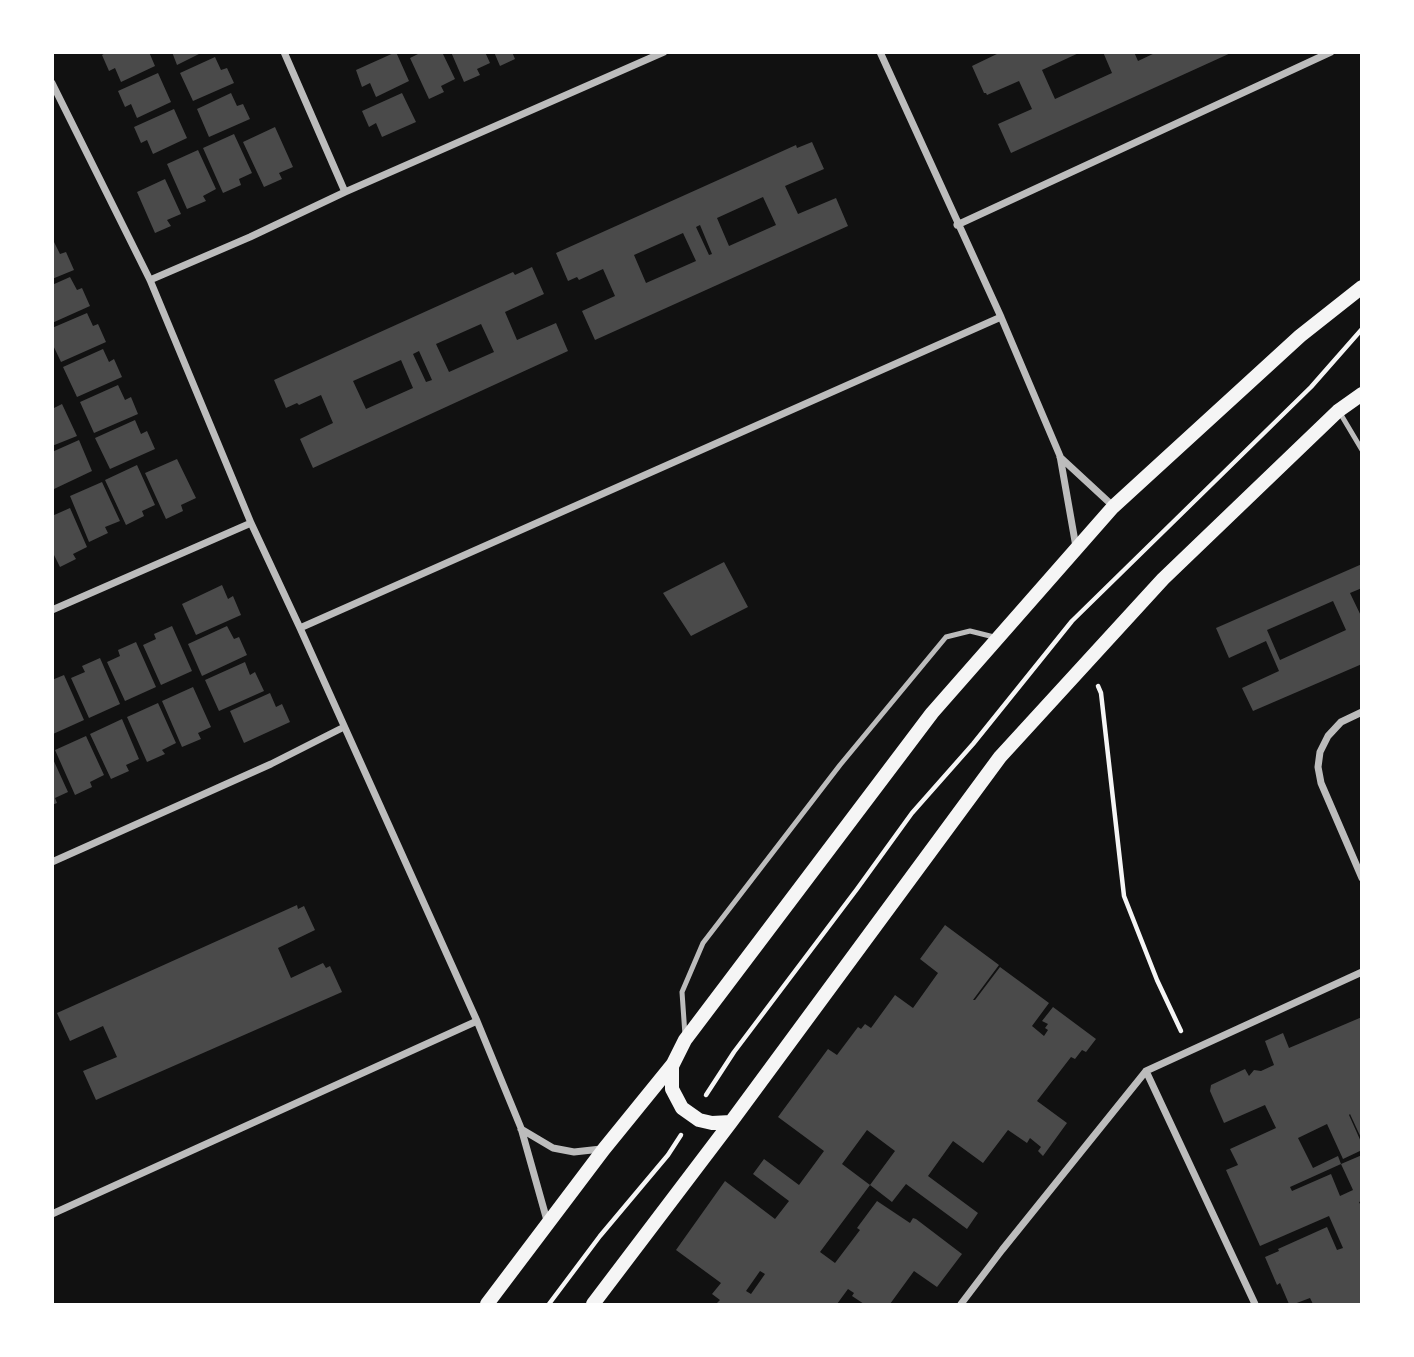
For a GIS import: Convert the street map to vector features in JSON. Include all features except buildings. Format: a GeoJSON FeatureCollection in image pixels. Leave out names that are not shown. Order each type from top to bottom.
{"type":"FeatureCollection","features":[{"type":"Feature","properties":{"kind":"main road"},"geometry":{"type":"LineString","coordinates":[[487,1304],[604,1149],[673,1064],[685,1040],[932,713],[1113,506],[1300,336],[1362,287]]}},
{"type":"Feature","properties":{"kind":"main road"},"geometry":{"type":"LineString","coordinates":[[593,1304],[1000,757],[1163,579],[1338,411],[1362,394]]}},
{"type":"Feature","properties":{"kind":"main road"},"geometry":{"type":"LineString","coordinates":[[673,1064],[672,1089],[681,1108],[699,1120],[712,1123],[731,1122]]}},
{"type":"Feature","properties":{"kind":"street"},"geometry":{"type":"LineString","coordinates":[[284,52],[345,192]]}},
{"type":"Feature","properties":{"kind":"street"},"geometry":{"type":"LineString","coordinates":[[150,280],[664,52]]}},
{"type":"Feature","properties":{"kind":"street"},"geometry":{"type":"LineString","coordinates":[[880,52],[1001,317],[1060,456],[1076,547]]}},
{"type":"Feature","properties":{"kind":"street"},"geometry":{"type":"LineString","coordinates":[[957,225],[1331,52]]}},
{"type":"Feature","properties":{"kind":"street"},"geometry":{"type":"LineString","coordinates":[[52,83],[150,280],[251,523],[477,1021],[521,1128],[548,1224]]}},
{"type":"Feature","properties":{"kind":"street"},"geometry":{"type":"LineString","coordinates":[[300,628],[1001,317]]}},
{"type":"Feature","properties":{"kind":"street"},"geometry":{"type":"LineString","coordinates":[[1060,456],[1113,506]]}},
{"type":"Feature","properties":{"kind":"street"},"geometry":{"type":"LineString","coordinates":[[52,610],[251,523]]}},
{"type":"Feature","properties":{"kind":"street"},"geometry":{"type":"LineString","coordinates":[[1362,712],[1341,722],[1328,736],[1320,752],[1318,767],[1321,783],[1362,878]]}},
{"type":"Feature","properties":{"kind":"street"},"geometry":{"type":"LineString","coordinates":[[52,862],[271,764],[344,727]]}},
{"type":"Feature","properties":{"kind":"street"},"geometry":{"type":"LineString","coordinates":[[961,1304],[1146,1071],[1362,972]]}},
{"type":"Feature","properties":{"kind":"street"},"geometry":{"type":"LineString","coordinates":[[52,1214],[477,1021]]}},
{"type":"Feature","properties":{"kind":"street"},"geometry":{"type":"LineString","coordinates":[[1146,1071],[1255,1304]]}},
{"type":"Feature","properties":{"kind":"street"},"geometry":{"type":"LineString","coordinates":[[521,1128],[553,1148],[574,1152],[604,1149]]}},
{"type":"Feature","properties":{"kind":"lane"},"geometry":{"type":"LineString","coordinates":[[1338,411],[1362,450]]}},
{"type":"Feature","properties":{"kind":"lane"},"geometry":{"type":"LineString","coordinates":[[685,1040],[682,992],[703,943],[840,765],[946,637],[970,631],[997,638]]}},
{"type":"Feature","properties":{"kind":"path"},"geometry":{"type":"LineString","coordinates":[[1087,662],[1101,693],[1124,896],[1157,980],[1190,1051]]}}]}
